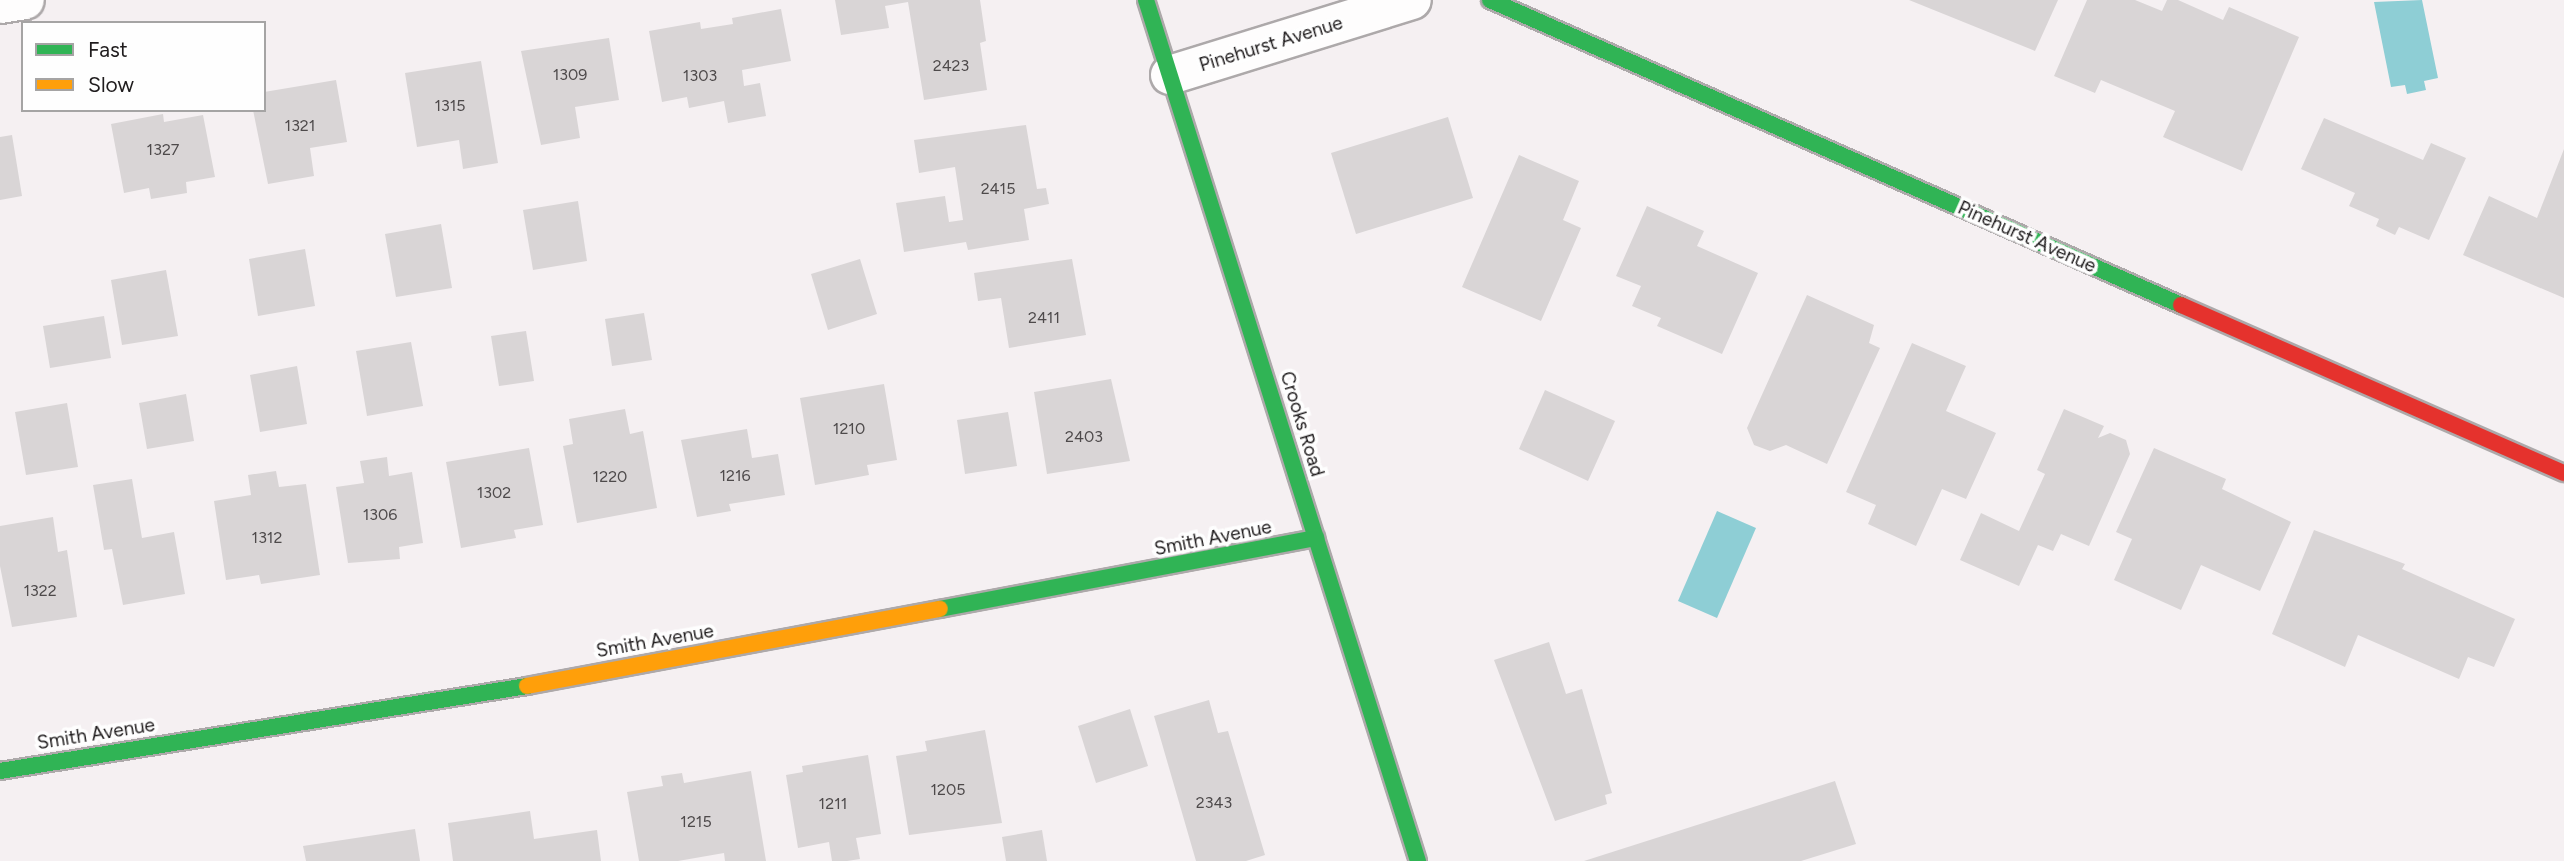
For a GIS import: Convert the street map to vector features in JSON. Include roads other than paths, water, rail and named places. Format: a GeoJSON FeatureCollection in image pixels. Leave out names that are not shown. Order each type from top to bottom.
{"type":"FeatureCollection","features":[{"type":"Feature","properties":{"kind":"street"},"geometry":{"type":"LineString","coordinates":[[0,4],[25,0]]}},
{"type":"Feature","properties":{"kind":"street","name":"Crooks Road"},"geometry":{"type":"LineString","coordinates":[[1146,0],[1418,861]]}},
{"type":"Feature","properties":{"kind":"street","name":"Pinehurst Avenue"},"geometry":{"type":"LineString","coordinates":[[1170,75],[1412,0]]}},
{"type":"Feature","properties":{"kind":"street","name":"Pinehurst Avenue"},"geometry":{"type":"LineString","coordinates":[[1492,0],[2564,473]]}},
{"type":"Feature","properties":{"kind":"street","name":"Smith Avenue"},"geometry":{"type":"LineString","coordinates":[[0,771],[533,685],[1316,538]]}},
{"type":"Feature","properties":{"kind":"water"},"geometry":{"type":"Polygon","coordinates":[[[2422,0],[2438,78],[2424,81],[2426,90],[2407,94],[2405,85],[2391,87],[2374,2],[2422,0]]]}},
{"type":"Feature","properties":{"kind":"water"},"geometry":{"type":"Polygon","coordinates":[[[1717,511],[1756,528],[1717,618],[1678,601],[1717,511]]]}}]}
